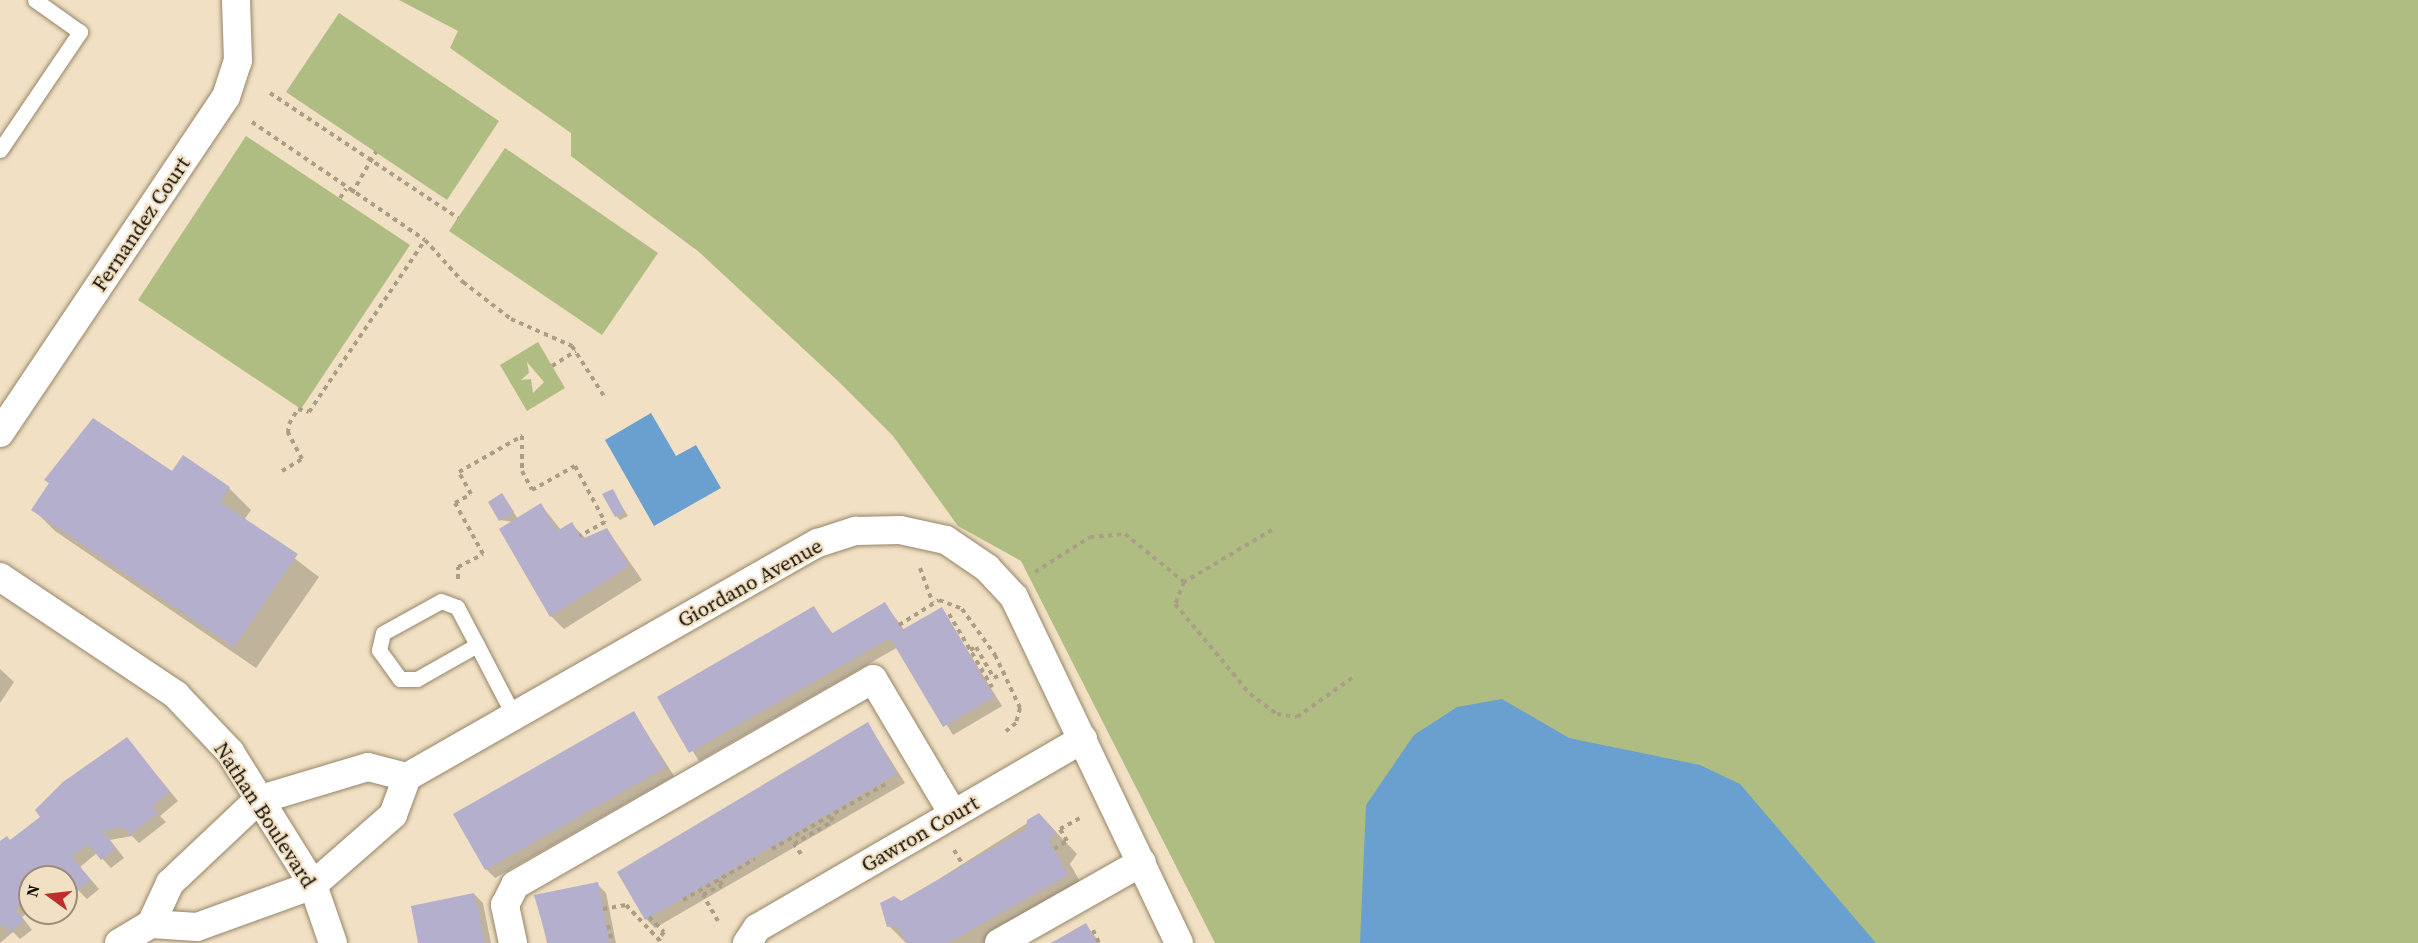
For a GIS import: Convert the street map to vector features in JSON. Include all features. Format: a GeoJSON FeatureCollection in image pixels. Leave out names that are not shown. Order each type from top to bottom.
{"type":"FeatureCollection","features":[{"type":"Feature","properties":{"kind":"street","name":"Fernandez Court"},"geometry":{"type":"LineString","coordinates":[[0,433],[226,97],[237,61],[236,0]]}},
{"type":"Feature","properties":{"kind":"street","name":"Giordano Avenue"},"geometry":{"type":"LineString","coordinates":[[407,777],[818,543],[856,531],[900,530],[946,540],[987,568],[1007,590],[1083,739],[1179,943]]}},
{"type":"Feature","properties":{"kind":"street","name":"Nathan Boulevard"},"geometry":{"type":"LineString","coordinates":[[0,577],[176,695],[230,752],[313,885],[333,943]]}},
{"type":"Feature","properties":{"kind":"street"},"geometry":{"type":"LineString","coordinates":[[513,943],[505,905],[515,885],[873,679],[953,814]]}},
{"type":"Feature","properties":{"kind":"street","name":"Gawron Court"},"geometry":{"type":"LineString","coordinates":[[757,938],[953,814],[1083,739]]}},
{"type":"Feature","properties":{"kind":"street"},"geometry":{"type":"LineString","coordinates":[[119,943],[151,924],[197,927],[313,885],[393,815],[407,777],[368,767],[258,800],[170,883],[151,924]]}},
{"type":"Feature","properties":{"kind":"street"},"geometry":{"type":"LineString","coordinates":[[999,943],[1142,862]]}},
{"type":"Feature","properties":{"kind":"lane"},"geometry":{"type":"LineString","coordinates":[[0,150],[80,32],[35,0]]}},
{"type":"Feature","properties":{"kind":"lane"},"geometry":{"type":"LineString","coordinates":[[477,645],[406,681],[380,650],[383,633],[441,601],[457,607],[477,645],[514,716]]}},
{"type":"Feature","properties":{"kind":"path"},"geometry":{"type":"LineString","coordinates":[[270,93],[458,218]]}},
{"type":"Feature","properties":{"kind":"path"},"geometry":{"type":"LineString","coordinates":[[252,122],[351,193],[425,240],[486,301],[576,351],[604,396]]}},
{"type":"Feature","properties":{"kind":"path"},"geometry":{"type":"LineString","coordinates":[[351,193],[376,152]]}},
{"type":"Feature","properties":{"kind":"path"},"geometry":{"type":"LineString","coordinates":[[340,198],[346,189]]}},
{"type":"Feature","properties":{"kind":"path"},"geometry":{"type":"LineString","coordinates":[[282,471],[302,459],[288,433],[289,424],[298,409],[309,412],[425,240]]}},
{"type":"Feature","properties":{"kind":"path"},"geometry":{"type":"LineString","coordinates":[[552,366],[576,351]]}},
{"type":"Feature","properties":{"kind":"path"},"geometry":{"type":"LineString","coordinates":[[457,607],[458,567],[483,554],[455,503],[471,494],[459,472],[522,436],[522,471],[532,490],[575,466],[605,522],[580,536]]}},
{"type":"Feature","properties":{"kind":"path"},"geometry":{"type":"LineString","coordinates":[[1272,530],[1184,582],[1175,604],[1250,694],[1277,714],[1297,717],[1356,675]]}},
{"type":"Feature","properties":{"kind":"path"},"geometry":{"type":"LineString","coordinates":[[1007,590],[1090,537],[1125,534],[1184,582]]}},
{"type":"Feature","properties":{"kind":"path"},"geometry":{"type":"LineString","coordinates":[[916,559],[933,603]]}},
{"type":"Feature","properties":{"kind":"path"},"geometry":{"type":"LineString","coordinates":[[899,625],[933,603],[948,600],[962,609],[1005,672],[1020,708],[1016,723],[1006,731]]}},
{"type":"Feature","properties":{"kind":"path"},"geometry":{"type":"LineString","coordinates":[[950,616],[989,685]]}},
{"type":"Feature","properties":{"kind":"path"},"geometry":{"type":"LineString","coordinates":[[970,650],[976,646],[994,678],[1005,672]]}},
{"type":"Feature","properties":{"kind":"path"},"geometry":{"type":"LineString","coordinates":[[772,849],[886,782]]}},
{"type":"Feature","properties":{"kind":"path"},"geometry":{"type":"LineString","coordinates":[[1054,849],[1067,841],[1060,829],[1091,812]]}},
{"type":"Feature","properties":{"kind":"path"},"geometry":{"type":"LineString","coordinates":[[801,855],[795,844],[833,821],[830,815]]}},
{"type":"Feature","properties":{"kind":"path"},"geometry":{"type":"LineString","coordinates":[[954,850],[963,865]]}},
{"type":"Feature","properties":{"kind":"path"},"geometry":{"type":"LineString","coordinates":[[685,898],[752,859]]}},
{"type":"Feature","properties":{"kind":"path"},"geometry":{"type":"LineString","coordinates":[[718,921],[703,895],[722,885],[719,879]]}},
{"type":"Feature","properties":{"kind":"path"},"geometry":{"type":"LineString","coordinates":[[603,909],[626,905],[660,941],[664,932],[649,917]]}},
{"type":"Feature","properties":{"kind":"path"},"geometry":{"type":"LineString","coordinates":[[608,928],[611,942]]}},
{"type":"Feature","properties":{"kind":"path"},"geometry":{"type":"LineString","coordinates":[[1093,930],[1099,943]]}},
{"type":"Feature","properties":{"kind":"green space"},"geometry":{"type":"Polygon","coordinates":[[[399,0],[2418,0],[2418,943],[1215,943],[1021,561],[958,526],[893,436],[838,381],[699,252],[571,156],[571,133],[450,48],[458,31],[399,0]]]}},
{"type":"Feature","properties":{"kind":"green space"},"geometry":{"type":"Polygon","coordinates":[[[339,13],[499,121],[447,200],[286,92],[339,13]]]}},
{"type":"Feature","properties":{"kind":"green space"},"geometry":{"type":"Polygon","coordinates":[[[246,136],[410,245],[301,409],[138,300],[246,136]]]}},
{"type":"Feature","properties":{"kind":"green space"},"geometry":{"type":"Polygon","coordinates":[[[505,148],[658,253],[602,335],[449,231],[505,148]]]}},
{"type":"Feature","properties":{"kind":"green space"},"geometry":{"type":"Polygon","coordinates":[[[538,342],[565,388],[527,411],[500,365],[538,342]],[[527,362],[529,373],[521,380],[531,379],[533,393],[544,382],[527,362]]]}},
{"type":"Feature","properties":{"kind":"water"},"geometry":{"type":"Polygon","coordinates":[[[651,413],[676,456],[696,445],[721,488],[654,526],[605,440],[651,413]]]}},
{"type":"Feature","properties":{"kind":"water"},"geometry":{"type":"Polygon","coordinates":[[[1502,699],[1569,738],[1700,765],[1740,784],[1876,943],[1360,943],[1366,805],[1414,735],[1457,707],[1502,699]]]}},
{"type":"Feature","properties":{"kind":"building"},"geometry":{"type":"Polygon","coordinates":[[[93,418],[172,471],[183,455],[230,487],[220,502],[298,554],[234,647],[31,510],[49,483],[44,480],[93,418]]]}},
{"type":"Feature","properties":{"kind":"building"},"geometry":{"type":"Polygon","coordinates":[[[613,489],[625,512],[615,517],[602,494],[613,489]]]}},
{"type":"Feature","properties":{"kind":"building"},"geometry":{"type":"Polygon","coordinates":[[[502,493],[514,512],[499,521],[488,502],[502,493]]]}},
{"type":"Feature","properties":{"kind":"building"},"geometry":{"type":"Polygon","coordinates":[[[541,503],[557,531],[572,522],[582,539],[607,528],[629,566],[550,617],[499,529],[541,503]]]}},
{"type":"Feature","properties":{"kind":"building"},"geometry":{"type":"Polygon","coordinates":[[[885,602],[902,630],[942,607],[994,697],[943,727],[890,638],[689,753],[657,697],[814,606],[831,634],[885,602]]]}},
{"type":"Feature","properties":{"kind":"building"},"geometry":{"type":"Polygon","coordinates":[[[634,711],[666,767],[485,870],[453,814],[634,711]]]}},
{"type":"Feature","properties":{"kind":"building"},"geometry":{"type":"Polygon","coordinates":[[[868,722],[897,774],[645,920],[617,872],[868,722]]]}},
{"type":"Feature","properties":{"kind":"building"},"geometry":{"type":"Polygon","coordinates":[[[127,737],[170,792],[152,806],[158,813],[129,835],[123,827],[102,831],[116,848],[101,860],[88,844],[72,857],[91,880],[78,890],[78,865],[18,865],[18,907],[14,908],[18,913],[19,925],[10,932],[4,924],[0,927],[0,841],[7,836],[10,840],[40,817],[35,810],[63,782],[127,737]]]}},
{"type":"Feature","properties":{"kind":"building"},"geometry":{"type":"Polygon","coordinates":[[[1039,813],[1056,832],[1049,841],[1068,875],[948,943],[907,943],[897,926],[887,927],[880,903],[894,896],[901,901],[1026,829],[1027,820],[1039,813]]]}},
{"type":"Feature","properties":{"kind":"building"},"geometry":{"type":"Polygon","coordinates":[[[598,882],[610,943],[548,943],[534,895],[598,882]]]}},
{"type":"Feature","properties":{"kind":"building"},"geometry":{"type":"Polygon","coordinates":[[[474,893],[485,943],[418,943],[411,906],[474,893]]]}},
{"type":"Feature","properties":{"kind":"building"},"geometry":{"type":"Polygon","coordinates":[[[1086,923],[1097,943],[1051,943],[1086,923]]]}}]}
